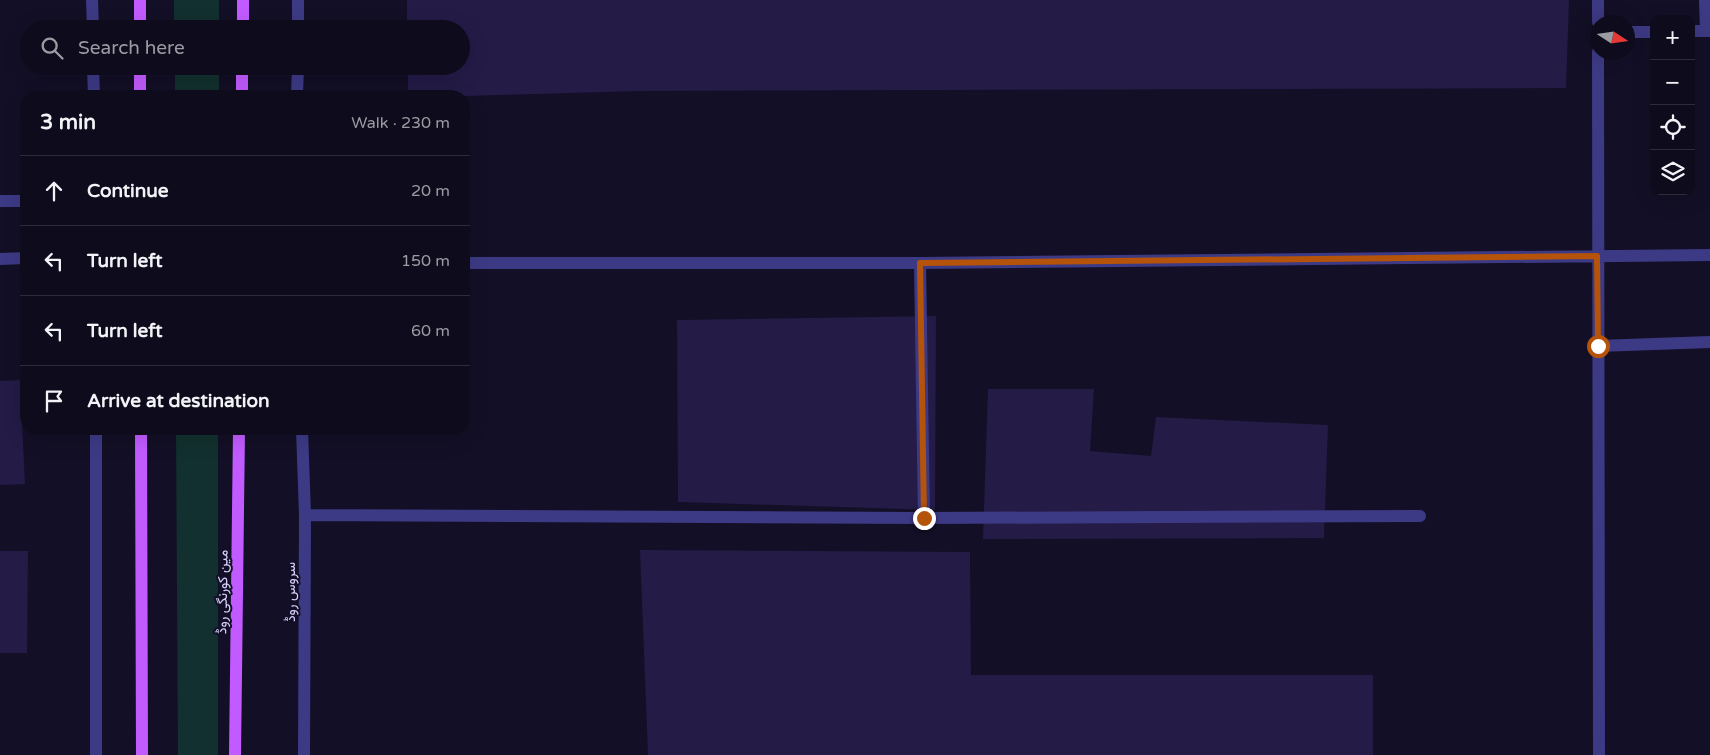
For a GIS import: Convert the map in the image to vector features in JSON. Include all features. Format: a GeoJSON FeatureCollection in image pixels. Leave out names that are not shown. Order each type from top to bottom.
{"type":"FeatureCollection","features":[{"type":"Feature","properties":{"kind":"main road"},"geometry":{"type":"LineString","coordinates":[[140,0],[140,20]]}},
{"type":"Feature","properties":{"kind":"main road"},"geometry":{"type":"LineString","coordinates":[[243,0],[243,20]]}},
{"type":"Feature","properties":{"kind":"main road"},"geometry":{"type":"LineString","coordinates":[[140,75],[140,90]]}},
{"type":"Feature","properties":{"kind":"main road"},"geometry":{"type":"LineString","coordinates":[[242,75],[242,90]]}},
{"type":"Feature","properties":{"kind":"main road"},"geometry":{"type":"LineString","coordinates":[[141,435],[142,755]]}},
{"type":"Feature","properties":{"kind":"main road","name":"مین کورنگی روڈ"},"geometry":{"type":"LineString","coordinates":[[235,755],[239,435]]}},
{"type":"Feature","properties":{"kind":"street"},"geometry":{"type":"LineString","coordinates":[[92,0],[93,20]]}},
{"type":"Feature","properties":{"kind":"street"},"geometry":{"type":"LineString","coordinates":[[298,0],[298,20]]}},
{"type":"Feature","properties":{"kind":"street"},"geometry":{"type":"LineString","coordinates":[[1598,0],[1598,15]]}},
{"type":"Feature","properties":{"kind":"street"},"geometry":{"type":"LineString","coordinates":[[1695,31],[1708,31],[1706,0]]}},
{"type":"Feature","properties":{"kind":"street"},"geometry":{"type":"LineString","coordinates":[[1635,32],[1650,32]]}},
{"type":"Feature","properties":{"kind":"street"},"geometry":{"type":"LineString","coordinates":[[1598,60],[1599,755]]}},
{"type":"Feature","properties":{"kind":"street"},"geometry":{"type":"LineString","coordinates":[[94,75],[94,90]]}},
{"type":"Feature","properties":{"kind":"street"},"geometry":{"type":"LineString","coordinates":[[297,90],[298,75]]}},
{"type":"Feature","properties":{"kind":"street"},"geometry":{"type":"LineString","coordinates":[[0,201],[20,201]]}},
{"type":"Feature","properties":{"kind":"street"},"geometry":{"type":"LineString","coordinates":[[470,263],[920,263],[1710,255]]}},
{"type":"Feature","properties":{"kind":"street"},"geometry":{"type":"LineString","coordinates":[[0,259],[20,258]]}},
{"type":"Feature","properties":{"kind":"street"},"geometry":{"type":"LineString","coordinates":[[920,263],[924,518]]}},
{"type":"Feature","properties":{"kind":"street"},"geometry":{"type":"LineString","coordinates":[[1598,346],[1710,342]]}},
{"type":"Feature","properties":{"kind":"street"},"geometry":{"type":"LineString","coordinates":[[96,435],[96,755]]}},
{"type":"Feature","properties":{"kind":"street","name":"سروس روڈ"},"geometry":{"type":"LineString","coordinates":[[302,435],[305,515],[304,755]]}},
{"type":"Feature","properties":{"kind":"street"},"geometry":{"type":"LineString","coordinates":[[305,515],[924,518],[1420,516]]}},
{"type":"Feature","properties":{"kind":"green space"},"geometry":{"type":"Polygon","coordinates":[[[174,0],[219,0],[219,20],[174,20],[174,0]]]}},
{"type":"Feature","properties":{"kind":"green space"},"geometry":{"type":"Polygon","coordinates":[[[175,75],[219,75],[219,90],[175,90],[175,75]]]}},
{"type":"Feature","properties":{"kind":"green space"},"geometry":{"type":"Polygon","coordinates":[[[176,435],[218,435],[218,755],[178,755],[176,435]]]}},
{"type":"Feature","properties":{"kind":"building"},"geometry":{"type":"Polygon","coordinates":[[[407,0],[1569,0],[1566,88],[640,91],[470,96],[470,90],[408,90],[408,75],[470,75],[470,20],[407,20],[407,0]]]}},
{"type":"Feature","properties":{"kind":"building"},"geometry":{"type":"Polygon","coordinates":[[[936,316],[935,510],[678,502],[677,320],[936,316]]]}},
{"type":"Feature","properties":{"kind":"building"},"geometry":{"type":"Polygon","coordinates":[[[20,380],[20,435],[23,435],[25,484],[0,485],[0,381],[20,380]]]}},
{"type":"Feature","properties":{"kind":"building"},"geometry":{"type":"Polygon","coordinates":[[[988,389],[1094,389],[1090,451],[1151,456],[1156,417],[1328,425],[1324,538],[983,539],[988,389]]]}},
{"type":"Feature","properties":{"kind":"building"},"geometry":{"type":"Polygon","coordinates":[[[640,550],[970,552],[971,675],[1373,675],[1373,755],[648,755],[640,550]]]}},
{"type":"Feature","properties":{"kind":"building"},"geometry":{"type":"Polygon","coordinates":[[[0,551],[28,551],[27,653],[0,653],[0,551]]]}},
{"type":"Feature","properties":{"kind":"route"},"geometry":{"type":"LineString","coordinates":[[924,518],[920,263],[1597,256],[1598,346]]}}]}
